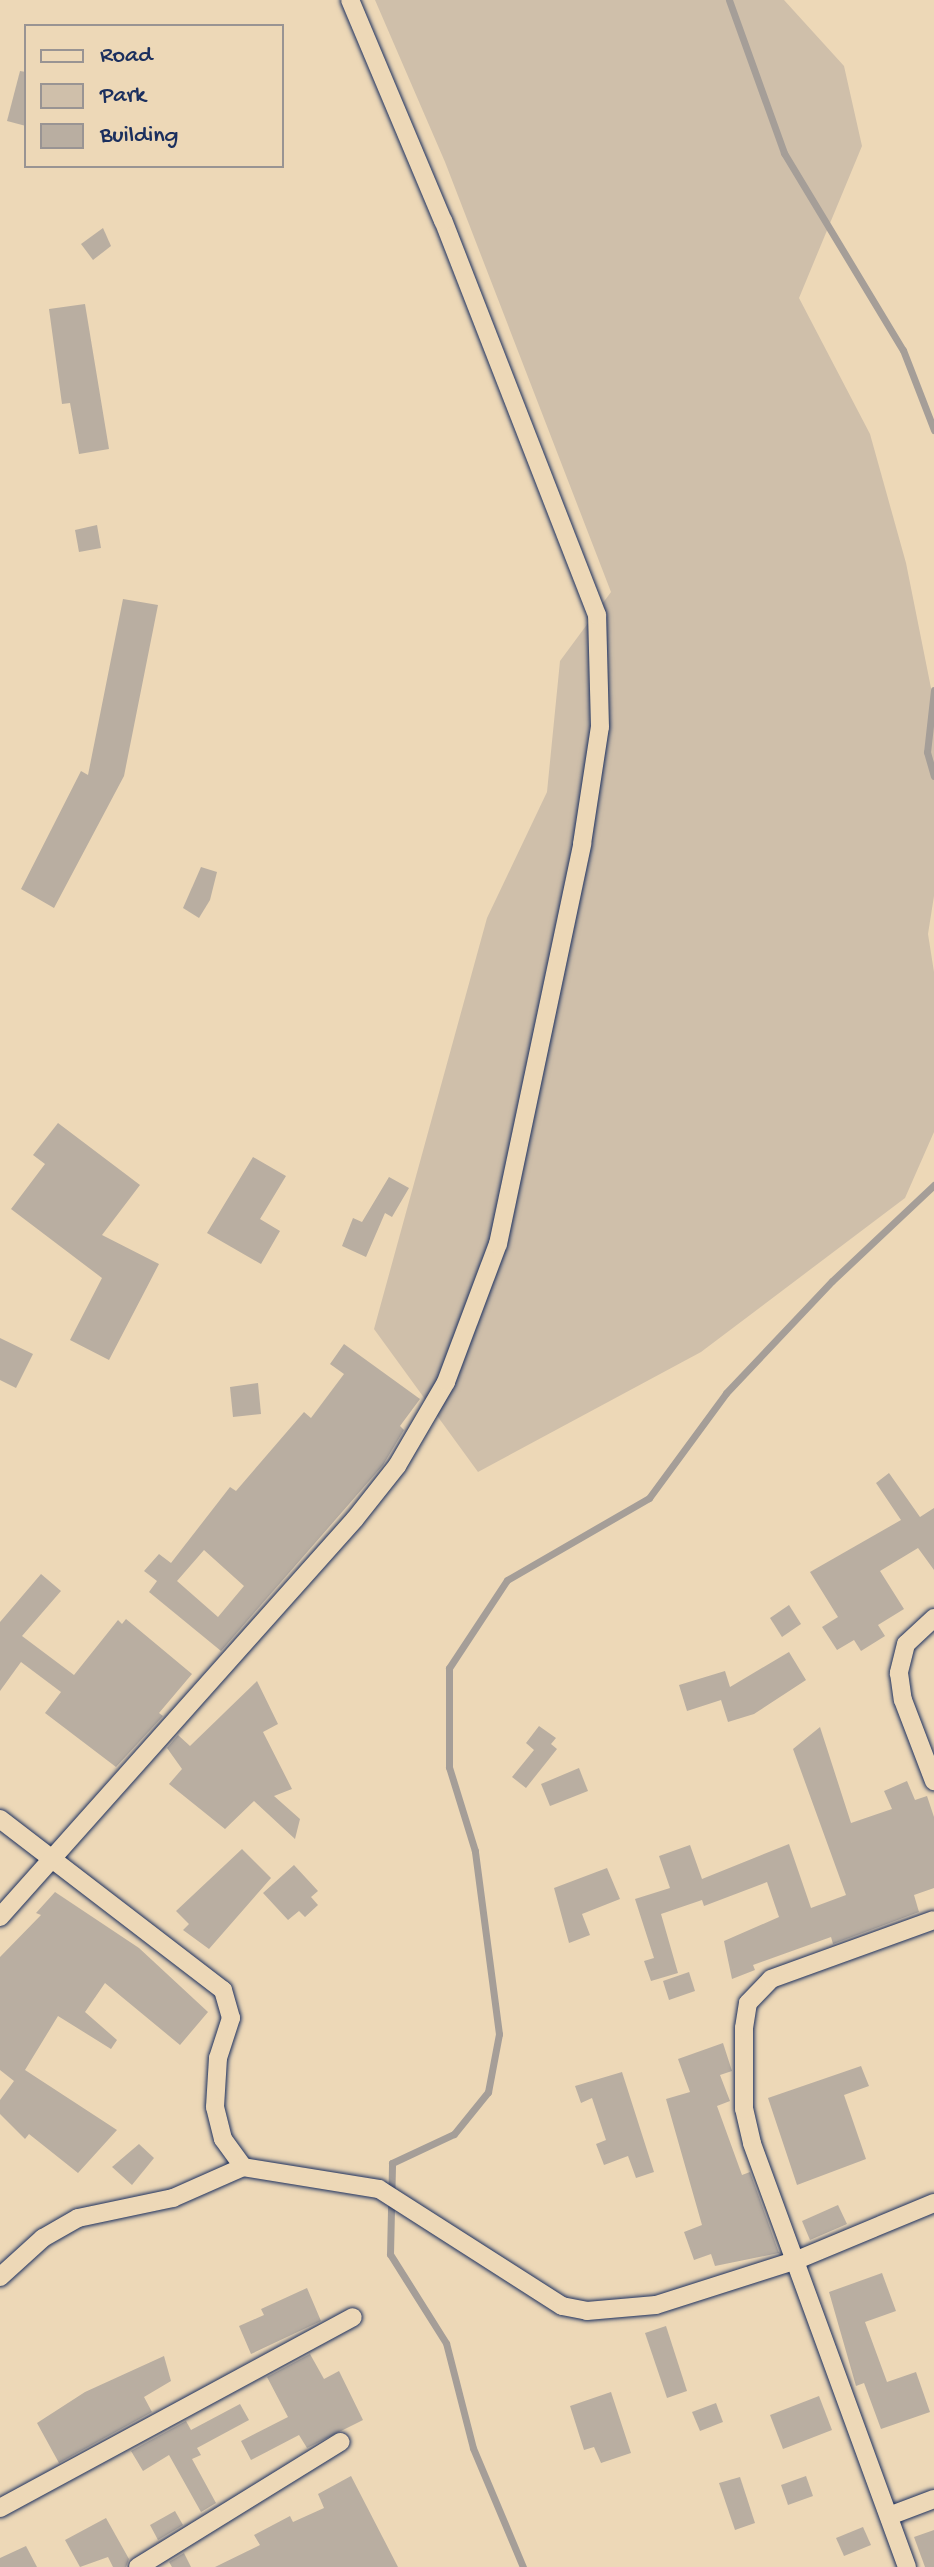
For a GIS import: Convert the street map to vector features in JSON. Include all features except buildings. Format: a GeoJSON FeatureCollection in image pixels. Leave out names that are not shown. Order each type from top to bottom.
{"type":"FeatureCollection","features":[{"type":"Feature","properties":{"kind":"street"},"geometry":{"type":"LineString","coordinates":[[0,1917],[355,1519],[397,1466],[446,1382],[498,1244],[582,844],[600,727],[597,615],[443,221],[350,0]]}},
{"type":"Feature","properties":{"kind":"street"},"geometry":{"type":"LineString","coordinates":[[934,1618],[906,1644],[899,1673],[903,1700],[934,1781]]}},
{"type":"Feature","properties":{"kind":"street"},"geometry":{"type":"LineString","coordinates":[[0,1819],[228,1996],[231,2018],[218,2058],[215,2107],[223,2139],[243,2167]]}},
{"type":"Feature","properties":{"kind":"street"},"geometry":{"type":"LineString","coordinates":[[907,2567],[744,2109],[748,2003],[771,1979],[934,1920]]}},
{"type":"Feature","properties":{"kind":"street"},"geometry":{"type":"LineString","coordinates":[[0,2277],[43,2238],[78,2218],[173,2198],[243,2167],[379,2189],[553,2302],[573,2309],[656,2305],[797,2260],[934,2203]]}},
{"type":"Feature","properties":{"kind":"street"},"geometry":{"type":"LineString","coordinates":[[0,2508],[353,2317]]}},
{"type":"Feature","properties":{"kind":"street"},"geometry":{"type":"LineString","coordinates":[[138,2567],[340,2442]]}},
{"type":"Feature","properties":{"kind":"street"},"geometry":{"type":"LineString","coordinates":[[889,2516],[934,2499]]}},
{"type":"Feature","properties":{"kind":"green space"},"geometry":{"type":"Polygon","coordinates":[[[375,0],[784,0],[844,66],[862,146],[799,298],[870,434],[906,563],[934,703],[934,896],[928,934],[934,972],[934,1132],[905,1198],[701,1352],[478,1472],[374,1329],[487,918],[547,792],[560,661],[611,592],[445,162],[375,0]]]}},
{"type":"Feature","properties":{"kind":"waterway"},"geometry":{"type":"LineString","coordinates":[[729,0],[784,153],[903,350],[934,430]]}},
{"type":"Feature","properties":{"kind":"waterway"},"geometry":{"type":"LineString","coordinates":[[934,690],[927,752],[934,776]]}},
{"type":"Feature","properties":{"kind":"waterway"},"geometry":{"type":"LineString","coordinates":[[523,2567],[473,2448],[446,2343],[390,2254],[392,2163],[454,2134],[488,2092],[499,2034],[475,1851],[449,1767],[449,1668],[507,1580],[649,1498],[726,1393],[832,1281],[934,1185]]}}]}
